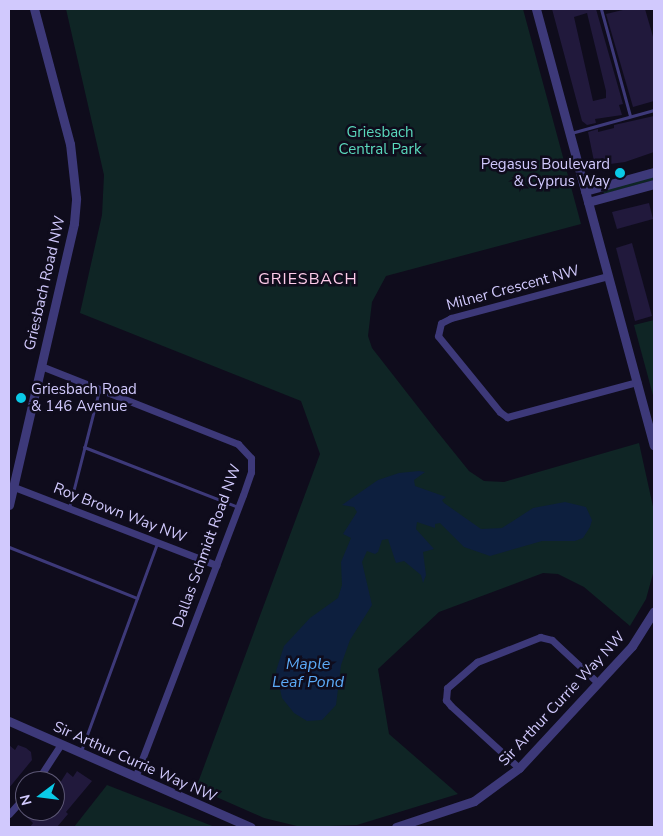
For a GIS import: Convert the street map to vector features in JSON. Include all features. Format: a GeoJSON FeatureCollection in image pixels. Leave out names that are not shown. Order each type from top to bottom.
{"type":"FeatureCollection","features":[{"type":"Feature","properties":{"kind":"street","name":"Griesbach Road NW"},"geometry":{"type":"LineString","coordinates":[[9,505],[74,223],[76,179],[70,144],[34,9]]}},
{"type":"Feature","properties":{"kind":"street"},"geometry":{"type":"LineString","coordinates":[[536,9],[654,445]]}},
{"type":"Feature","properties":{"kind":"street"},"geometry":{"type":"LineString","coordinates":[[585,191],[654,172]]}},
{"type":"Feature","properties":{"kind":"street"},"geometry":{"type":"LineString","coordinates":[[588,202],[654,184]]}},
{"type":"Feature","properties":{"kind":"street","name":"Milner Crescent NW"},"geometry":{"type":"LineString","coordinates":[[608,276],[451,318],[441,323],[438,336],[500,412],[508,417],[637,382]]}},
{"type":"Feature","properties":{"kind":"street","name":"Dallas Schmidt Road NW"},"geometry":{"type":"LineString","coordinates":[[41,366],[238,444],[248,453],[252,464],[238,507],[136,775]]}},
{"type":"Feature","properties":{"kind":"street","name":"Roy Brown Way NW"},"geometry":{"type":"LineString","coordinates":[[14,487],[216,565]]}},
{"type":"Feature","properties":{"kind":"street","name":"Sir Arthur Currie Way NW"},"geometry":{"type":"LineString","coordinates":[[396,827],[423,824],[474,802],[519,768],[632,646],[654,610]]}},
{"type":"Feature","properties":{"kind":"street"},"geometry":{"type":"LineString","coordinates":[[519,768],[451,706],[446,700],[447,688],[477,662],[540,637],[552,640],[598,683]]}},
{"type":"Feature","properties":{"kind":"street","name":"Sir Arthur Currie Way NW"},"geometry":{"type":"LineString","coordinates":[[9,721],[251,827]]}},
{"type":"Feature","properties":{"kind":"street"},"geometry":{"type":"LineString","coordinates":[[43,771],[61,744]]}},
{"type":"Feature","properties":{"kind":"lane"},"geometry":{"type":"LineString","coordinates":[[601,9],[630,116]]}},
{"type":"Feature","properties":{"kind":"lane"},"geometry":{"type":"LineString","coordinates":[[569,134],[654,110]]}},
{"type":"Feature","properties":{"kind":"lane"},"geometry":{"type":"LineString","coordinates":[[69,508],[99,390]]}},
{"type":"Feature","properties":{"kind":"lane"},"geometry":{"type":"LineString","coordinates":[[84,447],[238,507]]}},
{"type":"Feature","properties":{"kind":"lane"},"geometry":{"type":"LineString","coordinates":[[80,752],[157,542]]}},
{"type":"Feature","properties":{"kind":"lane"},"geometry":{"type":"LineString","coordinates":[[9,547],[137,598]]}},
{"type":"Feature","properties":{"kind":"green space","name":"Griesbach Central Park"},"geometry":{"type":"Polygon","coordinates":[[[66,9],[523,9],[581,224],[386,276],[372,302],[368,336],[372,348],[436,430],[469,471],[484,481],[504,482],[639,443],[654,511],[654,570],[646,599],[630,626],[584,587],[558,574],[543,573],[439,612],[378,669],[389,734],[458,794],[357,825],[301,827],[264,818],[196,788],[320,454],[301,401],[80,313],[102,215],[104,175],[66,9]]]}},
{"type":"Feature","properties":{"kind":"green space"},"geometry":{"type":"Polygon","coordinates":[[[654,176],[654,180],[604,194],[603,190],[654,176]]]}},
{"type":"Feature","properties":{"kind":"green space"},"geometry":{"type":"Polygon","coordinates":[[[654,320],[654,399],[634,325],[654,320]]]}},
{"type":"Feature","properties":{"kind":"green space"},"geometry":{"type":"Polygon","coordinates":[[[107,785],[215,827],[74,827],[107,785]]]}},
{"type":"Feature","properties":{"kind":"water","name":"Maple Leaf Pond"},"geometry":{"type":"Polygon","coordinates":[[[425,472],[414,480],[415,486],[446,497],[442,500],[444,503],[481,529],[502,528],[533,508],[565,502],[586,507],[592,520],[590,527],[583,538],[575,541],[542,541],[490,556],[464,547],[440,523],[435,524],[435,528],[417,522],[416,529],[434,549],[423,552],[426,575],[423,583],[421,575],[404,561],[396,563],[388,539],[382,540],[378,552],[375,554],[367,551],[362,562],[372,605],[350,640],[341,665],[336,705],[322,720],[307,721],[294,713],[282,698],[276,671],[284,646],[310,618],[338,598],[342,585],[341,562],[351,538],[343,534],[357,512],[354,507],[342,505],[378,480],[399,473],[425,472]]]}},
{"type":"Feature","properties":{"kind":"building"},"geometry":{"type":"Polygon","coordinates":[[[552,9],[596,9],[623,104],[619,105],[622,115],[595,119],[596,123],[587,125],[582,121],[552,9]],[[587,13],[574,17],[593,101],[606,98],[606,91],[587,13]]]}},
{"type":"Feature","properties":{"kind":"building"},"geometry":{"type":"Polygon","coordinates":[[[627,9],[645,9],[654,40],[654,101],[633,107],[606,14],[627,9]]]}},
{"type":"Feature","properties":{"kind":"building"},"geometry":{"type":"Polygon","coordinates":[[[654,116],[654,152],[625,162],[595,166],[588,132],[598,129],[598,132],[614,128],[614,125],[654,116]]]}},
{"type":"Feature","properties":{"kind":"building"},"geometry":{"type":"Polygon","coordinates":[[[649,203],[653,219],[617,229],[612,212],[649,203]]]}},
{"type":"Feature","properties":{"kind":"building"},"geometry":{"type":"Polygon","coordinates":[[[632,243],[652,316],[635,321],[616,248],[632,243]]]}},
{"type":"Feature","properties":{"kind":"building"},"geometry":{"type":"Polygon","coordinates":[[[9,745],[15,750],[18,745],[31,752],[32,760],[23,771],[15,771],[15,781],[9,788],[9,745]]]}},
{"type":"Feature","properties":{"kind":"building"},"geometry":{"type":"Polygon","coordinates":[[[77,771],[92,781],[66,812],[68,814],[65,818],[65,775],[67,772],[73,777],[77,771]]]}},
{"type":"Feature","properties":{"kind":"building"},"geometry":{"type":"Polygon","coordinates":[[[31,821],[62,821],[57,827],[30,827],[33,823],[31,821]]]}},
{"type":"Feature","properties":{"kind":"place","name":"Pegasus Boulevard & Cyprus Way"},"geometry":{"type":"Point","coordinates":[620,173]}},
{"type":"Feature","properties":{"kind":"place","name":"Griesbach Road & 146 Avenue"},"geometry":{"type":"Point","coordinates":[21,398]}},
{"type":"Feature","properties":{"kind":"district","name":"GRIESBACH"},"geometry":{"type":"Point","coordinates":[308,279]}}]}
